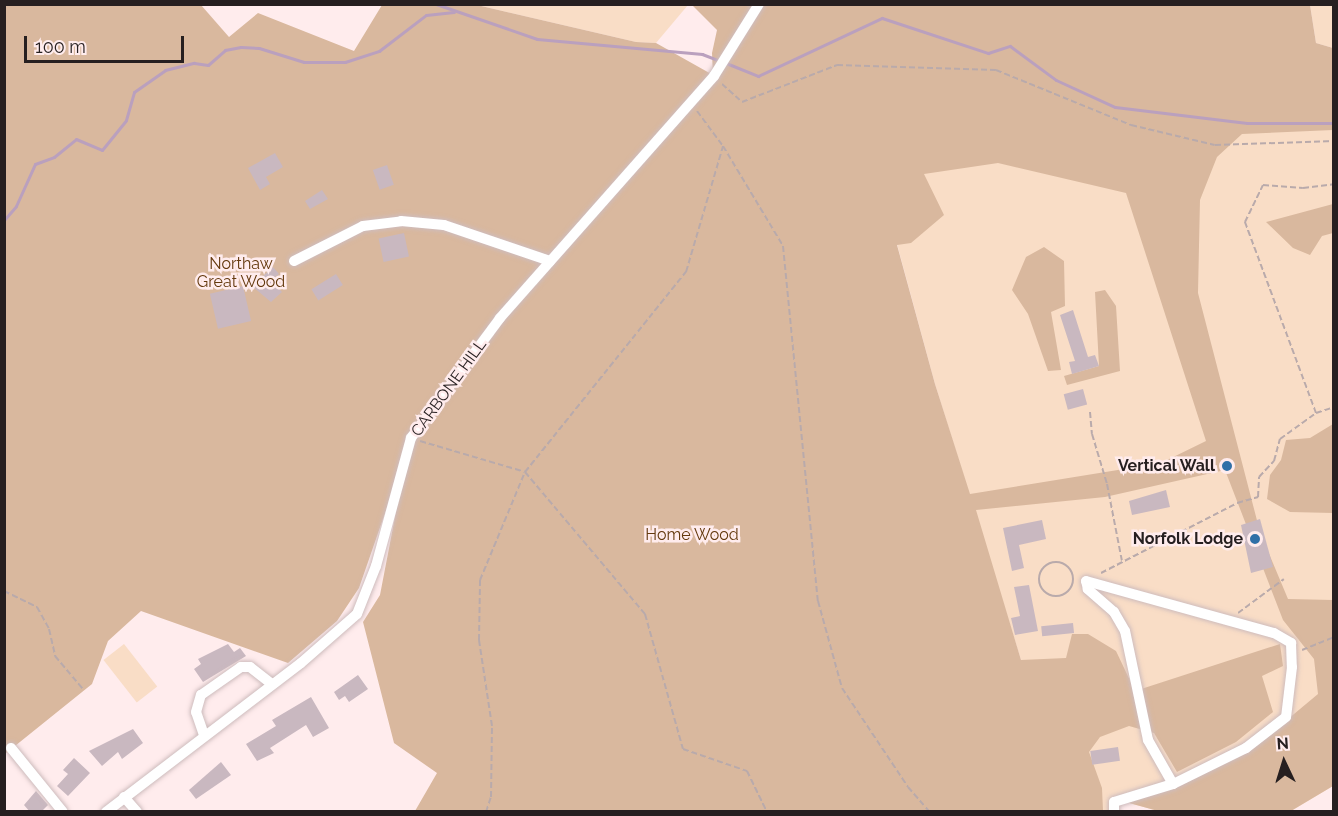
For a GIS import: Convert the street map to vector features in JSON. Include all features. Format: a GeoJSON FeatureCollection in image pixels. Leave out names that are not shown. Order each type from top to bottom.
{"type":"FeatureCollection","features":[{"type":"Feature","properties":{"kind":"street","name":"CARBONE HILL"},"geometry":{"type":"LineString","coordinates":[[106,812],[272,684],[357,614],[376,566],[411,438],[500,318],[716,72],[759,4]]}},
{"type":"Feature","properties":{"kind":"street"},"geometry":{"type":"LineString","coordinates":[[294,261],[363,226],[401,221],[444,225],[550,261]]}},
{"type":"Feature","properties":{"kind":"street"},"geometry":{"type":"LineString","coordinates":[[1114,812],[1114,802],[1173,784],[1246,748],[1286,717],[1291,643],[1274,633],[1086,581],[1088,589],[1114,612],[1125,631],[1148,740],[1173,784]]}},
{"type":"Feature","properties":{"kind":"street"},"geometry":{"type":"LineString","coordinates":[[204,735],[196,712],[201,695],[241,667],[257,670],[272,684]]}},
{"type":"Feature","properties":{"kind":"street"},"geometry":{"type":"LineString","coordinates":[[11,748],[63,812]]}},
{"type":"Feature","properties":{"kind":"street"},"geometry":{"type":"LineString","coordinates":[[124,797],[137,812]]}},
{"type":"Feature","properties":{"kind":"path"},"geometry":{"type":"LineString","coordinates":[[716,72],[742,102],[837,65],[996,70],[1131,125],[1215,145],[1334,141]]}},
{"type":"Feature","properties":{"kind":"path"},"geometry":{"type":"LineString","coordinates":[[689,101],[723,146],[783,246],[818,601],[842,688],[908,786],[930,812]]}},
{"type":"Feature","properties":{"kind":"path"},"geometry":{"type":"LineString","coordinates":[[486,812],[491,798],[492,726],[478,640],[480,580],[525,472],[686,272],[723,146]]}},
{"type":"Feature","properties":{"kind":"path"},"geometry":{"type":"LineString","coordinates":[[1316,413],[1245,222],[1263,185],[1303,188],[1334,184]]}},
{"type":"Feature","properties":{"kind":"path"},"geometry":{"type":"LineString","coordinates":[[1074,582],[1086,581],[1237,504],[1258,497],[1258,477],[1274,460],[1280,439],[1316,413],[1334,407]]}},
{"type":"Feature","properties":{"kind":"path"},"geometry":{"type":"LineString","coordinates":[[1090,412],[1092,434],[1107,484],[1123,562]]}},
{"type":"Feature","properties":{"kind":"path"},"geometry":{"type":"LineString","coordinates":[[411,438],[525,472],[645,614],[683,749],[747,771],[767,812]]}},
{"type":"Feature","properties":{"kind":"path"},"geometry":{"type":"LineString","coordinates":[[1060,562],[1069,568],[1074,582],[1066,594],[1054,597],[1045,592],[1039,579],[1044,567],[1060,562]]}},
{"type":"Feature","properties":{"kind":"path"},"geometry":{"type":"LineString","coordinates":[[1228,620],[1284,579]]}},
{"type":"Feature","properties":{"kind":"path"},"geometry":{"type":"LineString","coordinates":[[4,591],[37,607],[49,629],[55,656],[83,689]]}},
{"type":"Feature","properties":{"kind":"path"},"geometry":{"type":"LineString","coordinates":[[1291,655],[1334,637]]}},
{"type":"Feature","properties":{"kind":"shaded area"},"geometry":{"type":"Polygon","coordinates":[[[477,5],[688,5],[656,43],[636,42],[477,5]]]}},
{"type":"Feature","properties":{"kind":"shaded area"},"geometry":{"type":"Polygon","coordinates":[[[1310,5],[1333,5],[1333,48],[1316,43],[1310,5]]]}},
{"type":"Feature","properties":{"kind":"shaded area"},"geometry":{"type":"Polygon","coordinates":[[[862,56],[1333,110],[1333,786],[1291,811],[1158,811],[1122,801],[1116,811],[1060,811],[1021,660],[935,384],[897,244],[862,56]]]}},
{"type":"Feature","properties":{"kind":"shaded area"},"geometry":{"type":"Polygon","coordinates":[[[124,644],[157,687],[137,703],[104,660],[124,644]]]}},
{"type":"Feature","properties":{"kind":"green space"},"geometry":{"type":"Polygon","coordinates":[[[5,5],[201,5],[229,37],[258,13],[354,51],[382,5],[477,5],[636,42],[656,43],[713,75],[712,53],[717,30],[692,5],[1310,5],[1316,43],[1333,48],[1333,130],[1242,134],[1217,157],[1200,200],[1198,293],[1260,532],[1288,599],[1333,600],[1333,786],[1291,811],[1158,811],[1122,801],[1247,753],[1318,694],[1314,659],[1283,620],[1225,470],[1105,497],[976,510],[1021,660],[1066,658],[1072,634],[1088,634],[1116,651],[1135,691],[1280,644],[1283,666],[1262,676],[1273,712],[1236,742],[1177,772],[1154,733],[1129,726],[1100,737],[1089,752],[1102,788],[1103,811],[415,811],[437,773],[394,743],[363,622],[380,595],[409,444],[359,588],[337,621],[288,663],[141,611],[108,641],[92,684],[5,754],[5,5]],[[998,163],[924,174],[944,215],[911,243],[897,245],[935,384],[970,494],[1161,463],[1206,441],[1126,193],[998,163]]]}},
{"type":"Feature","properties":{"kind":"green space"},"geometry":{"type":"Polygon","coordinates":[[[1333,204],[1333,233],[1322,236],[1310,255],[1293,248],[1266,222],[1333,204]]]}},
{"type":"Feature","properties":{"kind":"green space"},"geometry":{"type":"Polygon","coordinates":[[[1044,247],[1064,261],[1065,306],[1051,312],[1061,370],[1048,371],[1028,314],[1012,290],[1026,257],[1044,247]]]}},
{"type":"Feature","properties":{"kind":"green space"},"geometry":{"type":"Polygon","coordinates":[[[1105,290],[1116,306],[1120,371],[1067,385],[1064,376],[1099,366],[1095,292],[1105,290]]]}},
{"type":"Feature","properties":{"kind":"green space"},"geometry":{"type":"Polygon","coordinates":[[[1333,424],[1333,513],[1290,512],[1267,499],[1270,475],[1281,460],[1286,440],[1310,438],[1333,424]]]}},
{"type":"Feature","properties":{"kind":"building"},"geometry":{"type":"Polygon","coordinates":[[[275,153],[283,167],[266,177],[270,184],[260,190],[248,168],[275,153]]]}},
{"type":"Feature","properties":{"kind":"building"},"geometry":{"type":"Polygon","coordinates":[[[387,165],[394,185],[380,190],[373,170],[387,165]]]}},
{"type":"Feature","properties":{"kind":"building"},"geometry":{"type":"Polygon","coordinates":[[[322,190],[328,199],[310,209],[305,201],[322,190]]]}},
{"type":"Feature","properties":{"kind":"building"},"geometry":{"type":"Polygon","coordinates":[[[404,233],[409,256],[384,262],[379,238],[404,233]]]}},
{"type":"Feature","properties":{"kind":"building"},"geometry":{"type":"Polygon","coordinates":[[[273,267],[279,274],[271,280],[282,292],[271,302],[252,286],[273,267]]]}},
{"type":"Feature","properties":{"kind":"building"},"geometry":{"type":"Polygon","coordinates":[[[336,274],[343,285],[318,300],[311,289],[336,274]]]}},
{"type":"Feature","properties":{"kind":"building"},"geometry":{"type":"Polygon","coordinates":[[[243,286],[251,321],[218,329],[210,294],[243,286]]]}},
{"type":"Feature","properties":{"kind":"building"},"geometry":{"type":"Polygon","coordinates":[[[1073,310],[1088,357],[1095,355],[1099,366],[1072,374],[1069,362],[1075,361],[1060,315],[1073,310]]]}},
{"type":"Feature","properties":{"kind":"building"},"geometry":{"type":"Polygon","coordinates":[[[1083,389],[1087,404],[1068,410],[1064,394],[1083,389]]]}},
{"type":"Feature","properties":{"kind":"building"},"geometry":{"type":"Polygon","coordinates":[[[1166,490],[1170,507],[1132,515],[1129,501],[1166,490]]]}},
{"type":"Feature","properties":{"kind":"building","name":"Norfolk Lodge"},"geometry":{"type":"Polygon","coordinates":[[[1260,519],[1273,567],[1251,573],[1241,525],[1260,519]]]}},
{"type":"Feature","properties":{"kind":"building"},"geometry":{"type":"Polygon","coordinates":[[[1042,520],[1046,539],[1019,545],[1024,568],[1012,571],[1003,528],[1042,520]]]}},
{"type":"Feature","properties":{"kind":"building"},"geometry":{"type":"Polygon","coordinates":[[[1029,585],[1038,631],[1015,635],[1011,618],[1020,616],[1014,587],[1029,585]]]}},
{"type":"Feature","properties":{"kind":"building"},"geometry":{"type":"Polygon","coordinates":[[[1073,623],[1074,633],[1042,636],[1041,626],[1073,623]]]}},
{"type":"Feature","properties":{"kind":"building"},"geometry":{"type":"Polygon","coordinates":[[[228,644],[234,652],[240,648],[246,656],[203,682],[194,669],[201,664],[198,659],[228,644]]]}},
{"type":"Feature","properties":{"kind":"building"},"geometry":{"type":"Polygon","coordinates":[[[358,675],[368,689],[349,702],[345,696],[339,700],[334,692],[358,675]]]}},
{"type":"Feature","properties":{"kind":"building"},"geometry":{"type":"Polygon","coordinates":[[[311,697],[329,728],[313,737],[306,725],[270,748],[274,753],[257,761],[246,744],[276,726],[272,720],[311,697]]]}},
{"type":"Feature","properties":{"kind":"building"},"geometry":{"type":"Polygon","coordinates":[[[133,729],[143,743],[122,759],[118,752],[102,766],[89,751],[133,729]]]}},
{"type":"Feature","properties":{"kind":"building"},"geometry":{"type":"Polygon","coordinates":[[[1118,747],[1120,761],[1092,765],[1090,751],[1118,747]]]}},
{"type":"Feature","properties":{"kind":"building"},"geometry":{"type":"Polygon","coordinates":[[[74,758],[90,773],[68,796],[57,786],[68,774],[63,770],[74,758]]]}},
{"type":"Feature","properties":{"kind":"building"},"geometry":{"type":"Polygon","coordinates":[[[221,762],[231,775],[196,799],[189,790],[221,762]]]}},
{"type":"Feature","properties":{"kind":"building"},"geometry":{"type":"Polygon","coordinates":[[[36,791],[48,805],[41,812],[30,812],[24,805],[36,791]]]}},
{"type":"Feature","properties":{"kind":"waterway"},"geometry":{"type":"LineString","coordinates":[[436,4],[537,39],[702,54],[720,61]]}},
{"type":"Feature","properties":{"kind":"waterway"},"geometry":{"type":"LineString","coordinates":[[4,220],[16,206],[35,164],[54,157],[76,139],[102,150],[126,120],[134,92],[165,70],[194,63],[208,65],[225,50],[241,47],[259,48],[304,62],[345,62],[379,51],[426,15],[454,12]]}},
{"type":"Feature","properties":{"kind":"waterway"},"geometry":{"type":"LineString","coordinates":[[726,63],[758,76],[882,18],[988,53],[1010,46],[1056,80],[1115,107],[1247,123],[1334,123]]}},
{"type":"Feature","properties":{"kind":"place","name":"Vertical Wall"},"geometry":{"type":"Point","coordinates":[1227,466]}},
{"type":"Feature","properties":{"kind":"place","name":"Norfolk Lodge"},"geometry":{"type":"Point","coordinates":[1255,539]}},
{"type":"Feature","properties":{"kind":"park label","name":"Northaw Great Wood"},"geometry":{"type":"Point","coordinates":[241,273]}},
{"type":"Feature","properties":{"kind":"park label","name":"Home Wood"},"geometry":{"type":"Point","coordinates":[692,535]}}]}
